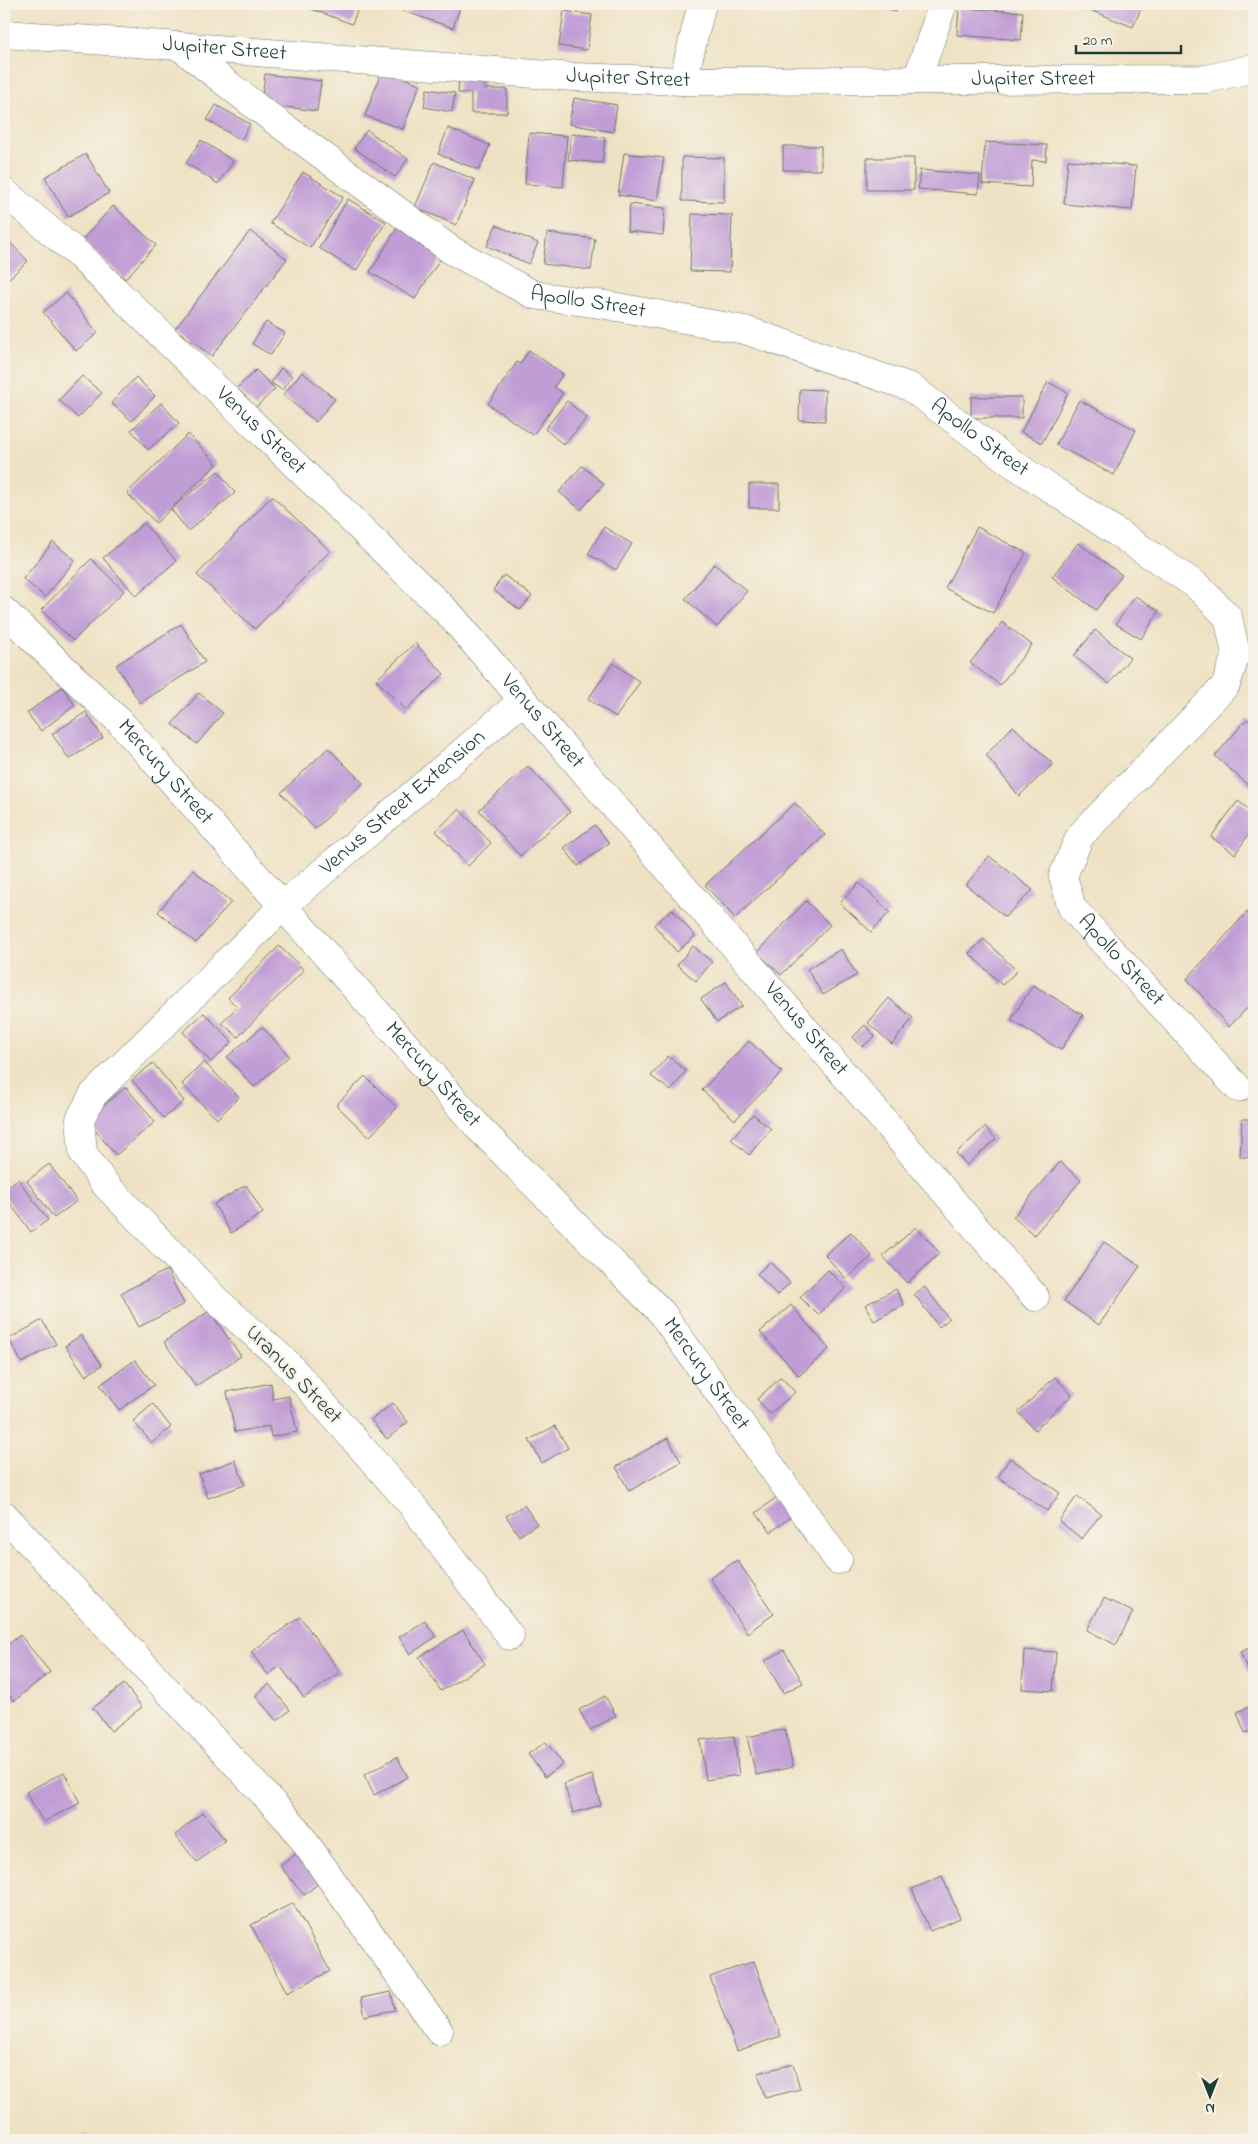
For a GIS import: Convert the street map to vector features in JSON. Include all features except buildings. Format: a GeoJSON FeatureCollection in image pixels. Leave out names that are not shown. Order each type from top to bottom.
{"type":"FeatureCollection","features":[{"type":"Feature","properties":{"kind":"street"},"geometry":{"type":"LineString","coordinates":[[683,81],[702,4]]}},
{"type":"Feature","properties":{"kind":"street"},"geometry":{"type":"LineString","coordinates":[[917,80],[944,4]]}},
{"type":"Feature","properties":{"kind":"street","name":"Jupiter Street"},"geometry":{"type":"LineString","coordinates":[[4,34],[574,77],[683,81],[1207,79],[1254,68]]}},
{"type":"Feature","properties":{"kind":"street","name":"Apollo Street"},"geometry":{"type":"LineString","coordinates":[[179,46],[258,108],[451,250],[534,295],[606,305],[745,330],[910,387],[1009,461],[1196,585],[1228,617],[1236,654],[1226,685],[1080,836],[1063,876],[1072,908],[1238,1088]]}},
{"type":"Feature","properties":{"kind":"street","name":"Venus Street"},"geometry":{"type":"LineString","coordinates":[[4,192],[80,256],[452,617],[522,701],[1035,1297]]}},
{"type":"Feature","properties":{"kind":"street","name":"Mercury Street"},"geometry":{"type":"LineString","coordinates":[[4,611],[121,723],[480,1129],[662,1312],[838,1560]]}},
{"type":"Feature","properties":{"kind":"street","name":"Venus Street Extension"},"geometry":{"type":"LineString","coordinates":[[80,1119],[93,1095],[283,906],[522,701]]}},
{"type":"Feature","properties":{"kind":"street","name":"Uranus Street"},"geometry":{"type":"LineString","coordinates":[[80,1119],[83,1153],[104,1184],[216,1300],[286,1363],[412,1505],[510,1636]]}},
{"type":"Feature","properties":{"kind":"street"},"geometry":{"type":"LineString","coordinates":[[4,1515],[14,1541],[292,1824],[439,2031]]}}]}
